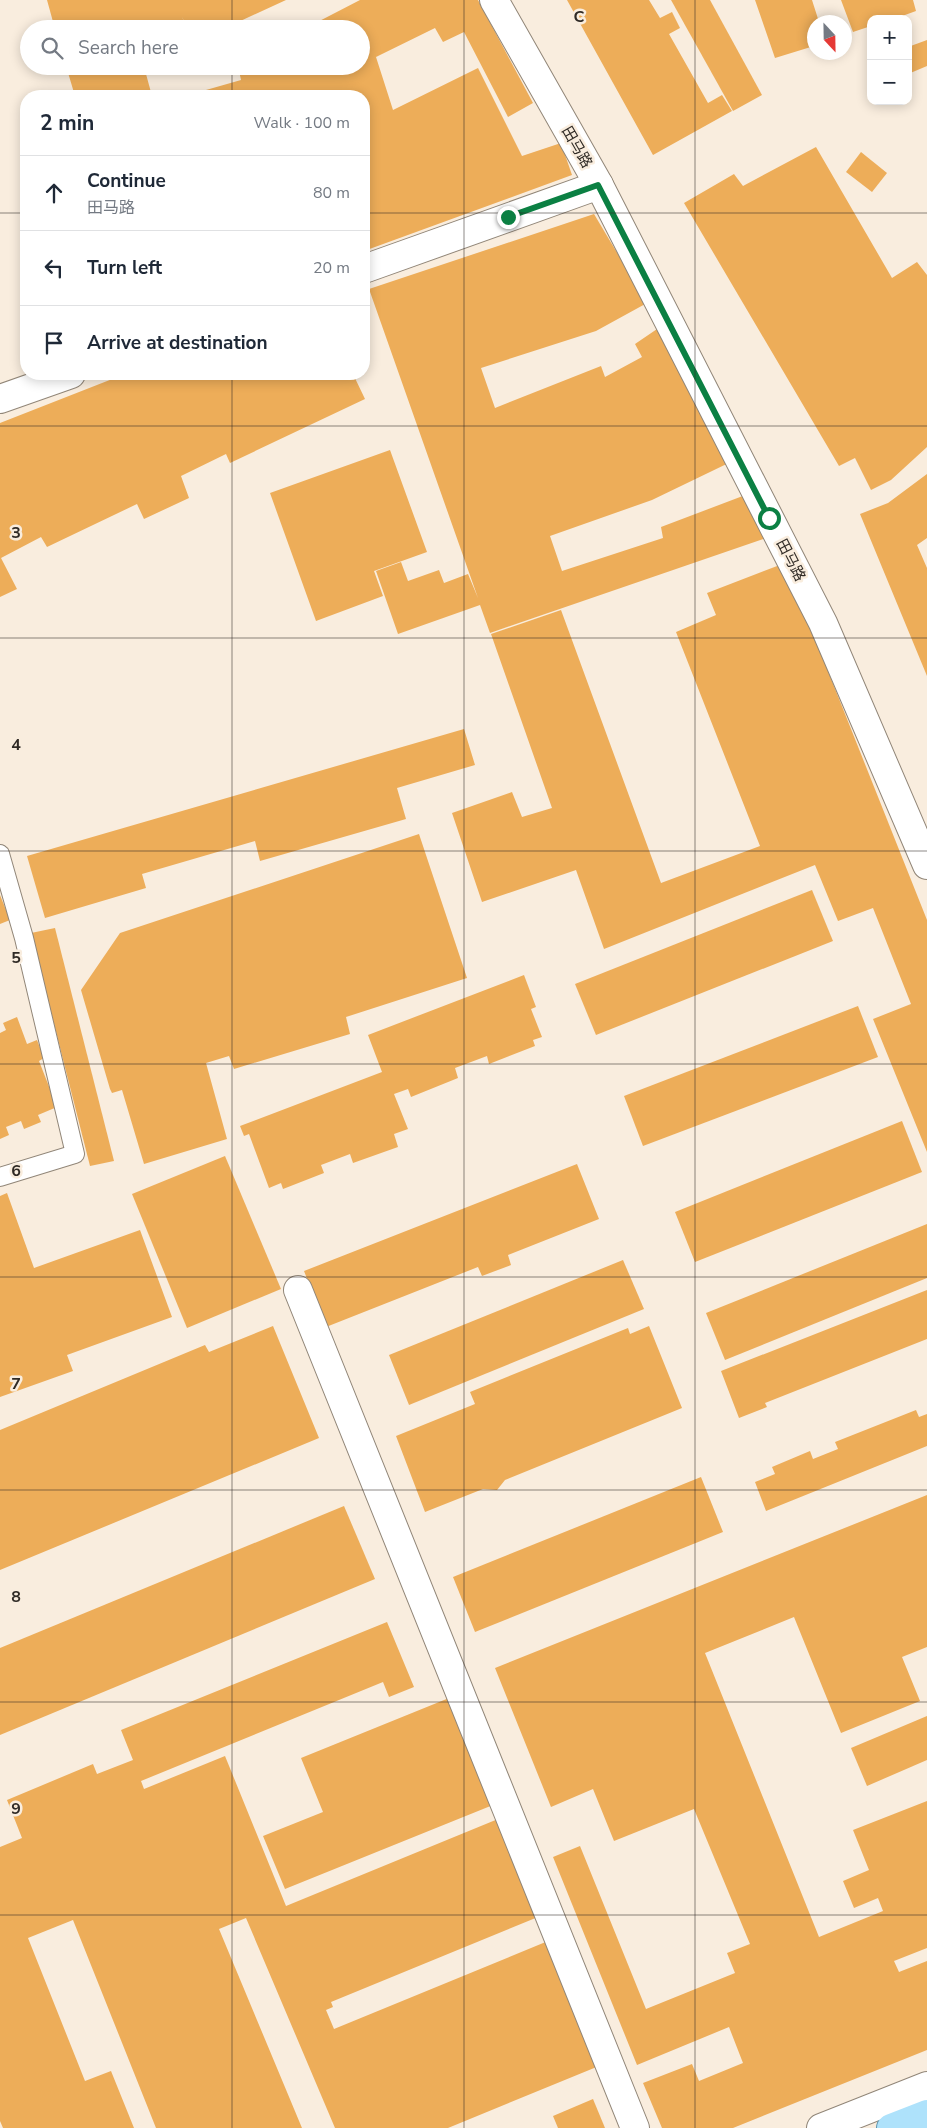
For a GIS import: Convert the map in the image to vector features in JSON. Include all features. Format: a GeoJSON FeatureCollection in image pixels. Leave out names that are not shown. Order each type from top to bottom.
{"type":"FeatureCollection","features":[{"type":"Feature","properties":{"kind":"main road"},"geometry":{"type":"LineString","coordinates":[[891,2128],[927,2114]]}},
{"type":"Feature","properties":{"kind":"street","name":"田马路"},"geometry":{"type":"LineString","coordinates":[[494,0],[598,185],[823,623],[927,865]]}},
{"type":"Feature","properties":{"kind":"street"},"geometry":{"type":"LineString","coordinates":[[370,267],[598,185]]}},
{"type":"Feature","properties":{"kind":"street"},"geometry":{"type":"LineString","coordinates":[[0,399],[54,380]]}},
{"type":"Feature","properties":{"kind":"street"},"geometry":{"type":"LineString","coordinates":[[298,1290],[635,2128]]}},
{"type":"Feature","properties":{"kind":"street"},"geometry":{"type":"LineString","coordinates":[[822,2128],[927,2086]]}},
{"type":"Feature","properties":{"kind":"lane"},"geometry":{"type":"LineString","coordinates":[[0,854],[24,938],[75,1154],[0,1177]]}},
{"type":"Feature","properties":{"kind":"building"},"geometry":{"type":"Polygon","coordinates":[[[47,0],[286,0],[243,20],[184,20],[182,17],[183,20],[53,20],[47,0]]]}},
{"type":"Feature","properties":{"kind":"building"},"geometry":{"type":"Polygon","coordinates":[[[360,0],[478,0],[533,103],[508,117],[464,32],[443,42],[435,28],[376,57],[393,110],[478,68],[522,156],[561,143],[572,175],[370,249],[370,90],[206,90],[241,80],[240,75],[370,75],[370,20],[321,20],[360,0]]]}},
{"type":"Feature","properties":{"kind":"building"},"geometry":{"type":"Polygon","coordinates":[[[567,0],[649,0],[660,18],[672,12],[680,28],[669,34],[708,103],[722,95],[732,111],[653,155],[567,0]]]}},
{"type":"Feature","properties":{"kind":"building"},"geometry":{"type":"Polygon","coordinates":[[[671,0],[710,0],[762,95],[733,111],[671,0]]]}},
{"type":"Feature","properties":{"kind":"building"},"geometry":{"type":"Polygon","coordinates":[[[755,0],[812,0],[817,15],[807,15],[807,48],[775,58],[755,0]]]}},
{"type":"Feature","properties":{"kind":"building"},"geometry":{"type":"Polygon","coordinates":[[[841,0],[913,0],[916,11],[905,15],[867,15],[867,27],[853,32],[852,15],[847,15],[841,0]]]}},
{"type":"Feature","properties":{"kind":"building"},"geometry":{"type":"Polygon","coordinates":[[[927,40],[927,66],[912,72],[912,60],[912,46],[927,40]]]}},
{"type":"Feature","properties":{"kind":"building"},"geometry":{"type":"Polygon","coordinates":[[[69,75],[146,75],[150,90],[73,90],[69,75]]]}},
{"type":"Feature","properties":{"kind":"building"},"geometry":{"type":"Polygon","coordinates":[[[816,147],[892,278],[917,262],[927,275],[927,447],[891,480],[871,490],[855,458],[839,466],[684,203],[734,174],[743,186],[816,147]]]}},
{"type":"Feature","properties":{"kind":"building"},"geometry":{"type":"Polygon","coordinates":[[[861,152],[887,173],[872,192],[846,172],[861,152]]]}},
{"type":"Feature","properties":{"kind":"building"},"geometry":{"type":"Polygon","coordinates":[[[594,214],[647,303],[596,331],[481,368],[495,408],[601,366],[605,377],[642,357],[635,344],[660,327],[739,458],[652,500],[550,536],[562,571],[663,538],[661,527],[748,494],[766,538],[490,633],[480,605],[398,634],[376,571],[401,562],[408,581],[439,570],[444,583],[468,574],[478,598],[370,289],[594,214]]]}},
{"type":"Feature","properties":{"kind":"building"},"geometry":{"type":"Polygon","coordinates":[[[110,380],[356,380],[365,399],[230,463],[226,454],[181,476],[189,498],[144,519],[137,504],[47,547],[41,537],[1,558],[17,589],[0,597],[0,423],[110,380]]]}},
{"type":"Feature","properties":{"kind":"building"},"geometry":{"type":"Polygon","coordinates":[[[390,450],[427,552],[374,571],[383,596],[316,621],[270,493],[390,450]]]}},
{"type":"Feature","properties":{"kind":"building"},"geometry":{"type":"Polygon","coordinates":[[[927,474],[927,538],[917,545],[927,568],[927,676],[860,514],[888,503],[927,474]]]}},
{"type":"Feature","properties":{"kind":"building"},"geometry":{"type":"Polygon","coordinates":[[[785,563],[927,920],[927,1152],[873,1019],[911,1004],[873,908],[838,921],[815,865],[604,949],[576,870],[482,902],[452,813],[512,792],[522,817],[552,808],[491,634],[561,610],[661,883],[760,846],[676,632],[716,615],[707,593],[785,563]]]}},
{"type":"Feature","properties":{"kind":"building"},"geometry":{"type":"Polygon","coordinates":[[[464,729],[475,765],[397,788],[406,819],[260,861],[255,841],[142,874],[146,888],[45,918],[27,856],[464,729]]]}},
{"type":"Feature","properties":{"kind":"building"},"geometry":{"type":"Polygon","coordinates":[[[419,834],[467,978],[346,1017],[350,1034],[234,1069],[229,1056],[206,1063],[227,1139],[144,1164],[122,1090],[112,1093],[110,1089],[81,990],[120,933],[419,834]]]}},
{"type":"Feature","properties":{"kind":"building"},"geometry":{"type":"Polygon","coordinates":[[[812,890],[833,941],[596,1035],[575,984],[812,890]]]}},
{"type":"Feature","properties":{"kind":"building"},"geometry":{"type":"Polygon","coordinates":[[[0,895],[10,920],[0,924],[0,895]]]}},
{"type":"Feature","properties":{"kind":"building"},"geometry":{"type":"Polygon","coordinates":[[[55,928],[114,1161],[90,1166],[31,933],[55,928]]]}},
{"type":"Feature","properties":{"kind":"building"},"geometry":{"type":"Polygon","coordinates":[[[524,975],[536,1007],[531,1009],[542,1037],[533,1040],[535,1046],[489,1064],[487,1056],[455,1068],[458,1078],[411,1097],[408,1089],[394,1094],[408,1129],[394,1134],[398,1147],[353,1163],[350,1154],[321,1165],[324,1173],[283,1189],[281,1183],[269,1188],[249,1134],[244,1136],[240,1126],[382,1072],[368,1035],[524,975]]]}},
{"type":"Feature","properties":{"kind":"building"},"geometry":{"type":"Polygon","coordinates":[[[858,1006],[878,1057],[643,1146],[624,1096],[858,1006]]]}},
{"type":"Feature","properties":{"kind":"building"},"geometry":{"type":"Polygon","coordinates":[[[17,1017],[27,1044],[37,1040],[44,1058],[39,1061],[57,1107],[38,1115],[41,1122],[24,1129],[21,1121],[6,1127],[9,1135],[0,1139],[0,1033],[6,1030],[3,1023],[17,1017]]]}},
{"type":"Feature","properties":{"kind":"building"},"geometry":{"type":"Polygon","coordinates":[[[902,1121],[922,1172],[695,1262],[675,1212],[902,1121]]]}},
{"type":"Feature","properties":{"kind":"building"},"geometry":{"type":"Polygon","coordinates":[[[225,1156],[281,1289],[187,1328],[132,1194],[225,1156]]]}},
{"type":"Feature","properties":{"kind":"building"},"geometry":{"type":"Polygon","coordinates":[[[577,1164],[599,1219],[508,1255],[511,1265],[482,1276],[478,1267],[326,1327],[304,1271],[577,1164]]]}},
{"type":"Feature","properties":{"kind":"building"},"geometry":{"type":"Polygon","coordinates":[[[7,1193],[34,1268],[140,1230],[172,1317],[67,1355],[73,1371],[0,1397],[0,1196],[7,1193]]]}},
{"type":"Feature","properties":{"kind":"building"},"geometry":{"type":"Polygon","coordinates":[[[927,1224],[927,1278],[725,1360],[706,1313],[927,1224]]]}},
{"type":"Feature","properties":{"kind":"building"},"geometry":{"type":"Polygon","coordinates":[[[623,1260],[644,1309],[409,1405],[389,1355],[623,1260]]]}},
{"type":"Feature","properties":{"kind":"building"},"geometry":{"type":"Polygon","coordinates":[[[927,1290],[927,1339],[765,1403],[767,1407],[739,1418],[721,1371],[927,1290]]]}},
{"type":"Feature","properties":{"kind":"building"},"geometry":{"type":"Polygon","coordinates":[[[273,1326],[319,1438],[0,1570],[0,1430],[205,1345],[209,1352],[273,1326]]]}},
{"type":"Feature","properties":{"kind":"building"},"geometry":{"type":"Polygon","coordinates":[[[649,1326],[682,1408],[505,1480],[497,1490],[483,1489],[425,1512],[396,1436],[475,1404],[470,1392],[628,1328],[630,1334],[649,1326]]]}},
{"type":"Feature","properties":{"kind":"building"},"geometry":{"type":"Polygon","coordinates":[[[916,1410],[919,1417],[927,1414],[927,1446],[766,1511],[755,1482],[775,1474],[772,1467],[810,1451],[813,1459],[838,1449],[835,1442],[916,1410]]]}},
{"type":"Feature","properties":{"kind":"building"},"geometry":{"type":"Polygon","coordinates":[[[701,1477],[723,1532],[475,1632],[453,1577],[701,1477]]]}},
{"type":"Feature","properties":{"kind":"building"},"geometry":{"type":"Polygon","coordinates":[[[927,1495],[927,1647],[902,1657],[920,1701],[841,1733],[794,1617],[705,1653],[819,1937],[883,1911],[878,1898],[854,1908],[843,1881],[869,1870],[853,1830],[927,1801],[927,1948],[894,1961],[899,1972],[927,1961],[927,2050],[733,2128],[662,2128],[643,2083],[692,2064],[699,2081],[743,2063],[729,2027],[637,2065],[553,1857],[580,1846],[646,2009],[735,1973],[727,1953],[750,1944],[694,1809],[614,1841],[593,1789],[551,1807],[495,1668],[927,1495]]]}},
{"type":"Feature","properties":{"kind":"building"},"geometry":{"type":"Polygon","coordinates":[[[344,1506],[375,1579],[0,1735],[0,1648],[344,1506]]]}},
{"type":"Feature","properties":{"kind":"building"},"geometry":{"type":"Polygon","coordinates":[[[387,1622],[414,1687],[389,1697],[383,1682],[141,1781],[144,1789],[225,1756],[286,1906],[498,1819],[538,1917],[331,2002],[333,2007],[326,2010],[334,2029],[548,1941],[599,2066],[448,2128],[335,2128],[246,1918],[219,1929],[302,2128],[156,2128],[73,1920],[28,1938],[85,2081],[111,2071],[134,2128],[3,2128],[0,2121],[0,1847],[22,1838],[7,1800],[93,1764],[97,1774],[133,1760],[121,1730],[387,1622]]]}},
{"type":"Feature","properties":{"kind":"building"},"geometry":{"type":"Polygon","coordinates":[[[449,1698],[493,1805],[285,1889],[263,1836],[323,1812],[301,1758],[449,1698]]]}},
{"type":"Feature","properties":{"kind":"building"},"geometry":{"type":"Polygon","coordinates":[[[927,1716],[927,1760],[867,1786],[851,1748],[927,1716]]]}},
{"type":"Feature","properties":{"kind":"building"},"geometry":{"type":"Polygon","coordinates":[[[593,2099],[605,2128],[558,2128],[553,2116],[593,2099]]]}},
{"type":"Feature","properties":{"kind":"route"},"geometry":{"type":"LineString","coordinates":[[508,217],[598,185],[769,518]]}}]}
